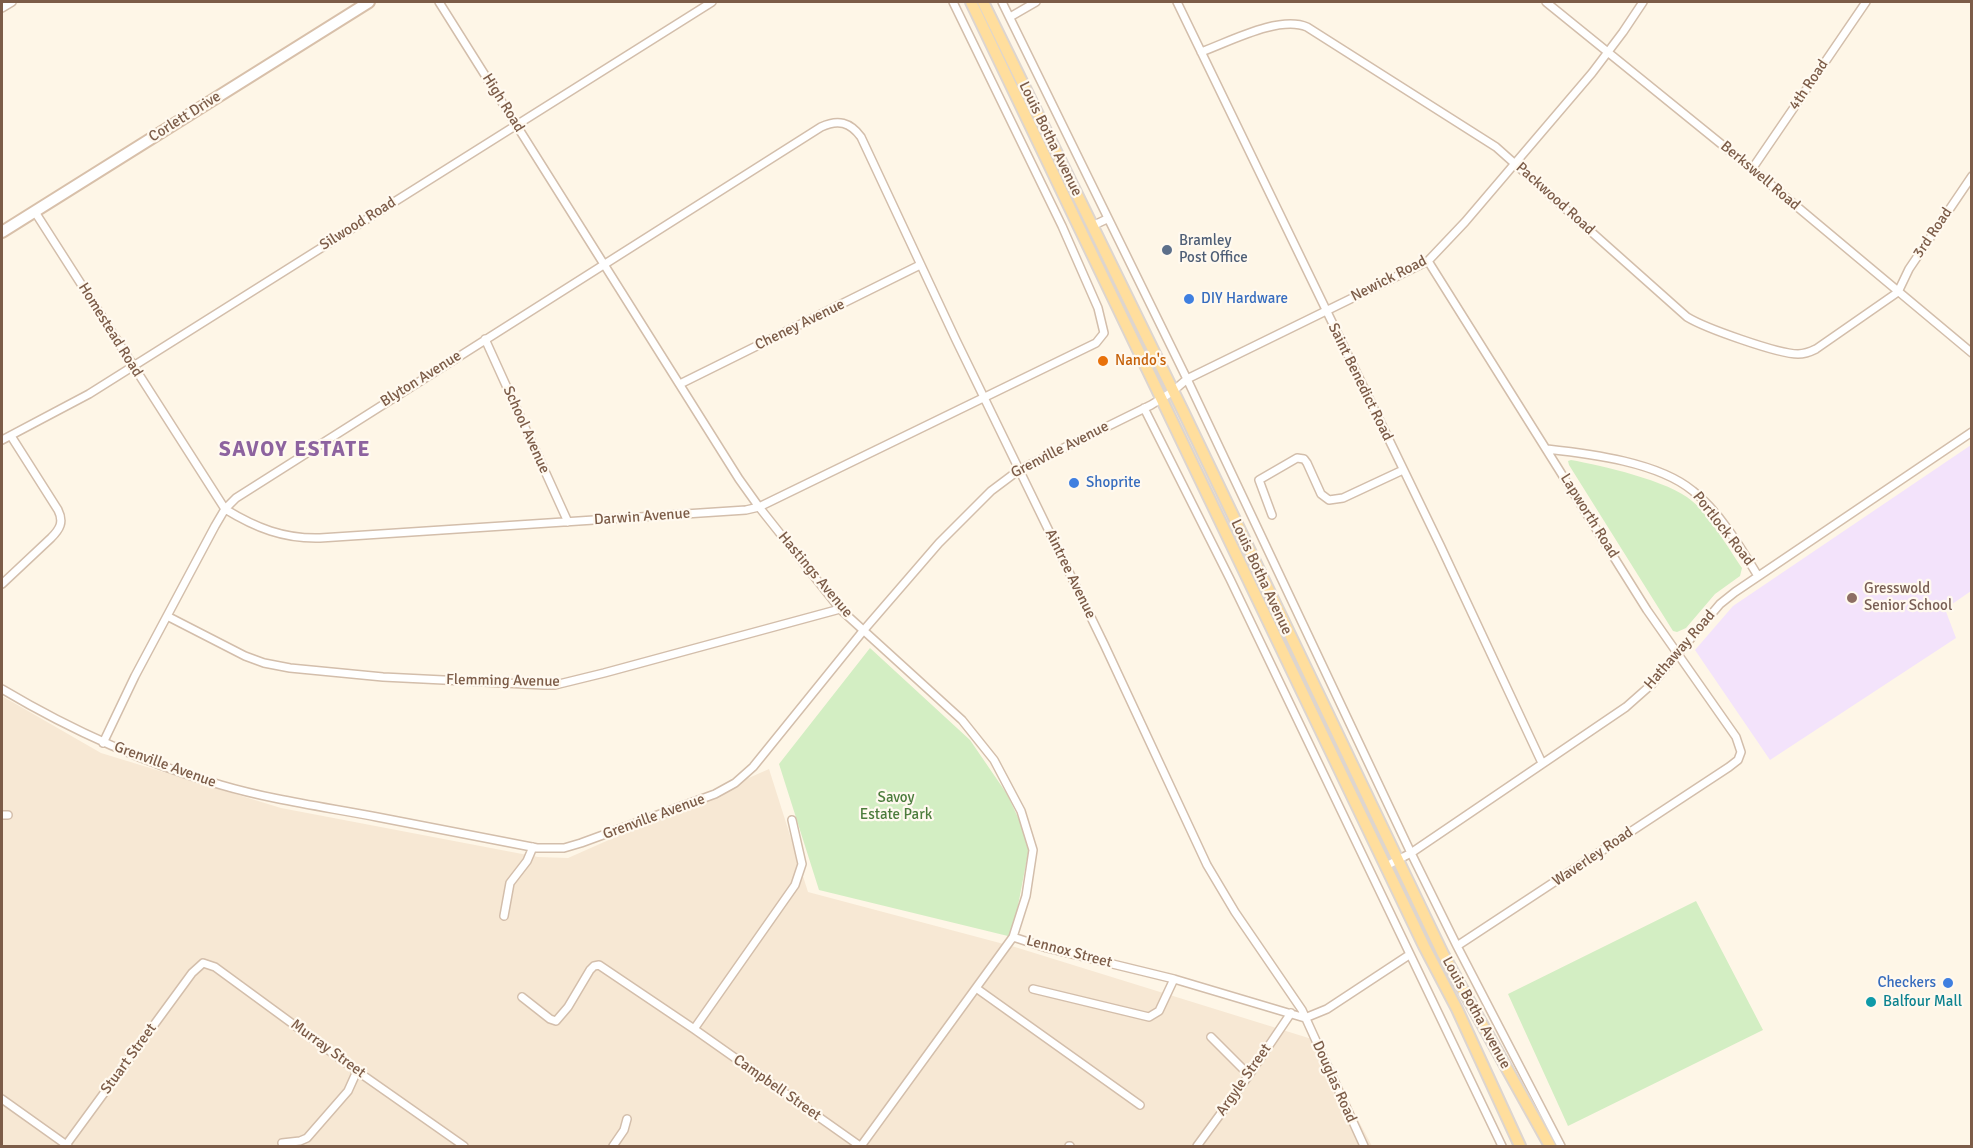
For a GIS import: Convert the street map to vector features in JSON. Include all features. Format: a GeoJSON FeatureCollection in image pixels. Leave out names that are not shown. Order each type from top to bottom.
{"type":"FeatureCollection","features":[{"type":"Feature","properties":{"kind":"main road","name":"Corlett Drive"},"geometry":{"type":"LineString","coordinates":[[2,232],[369,2]]}},
{"type":"Feature","properties":{"kind":"main road","name":"Louis Botha Avenue"},"geometry":{"type":"LineString","coordinates":[[971,2],[1520,1146]]}},
{"type":"Feature","properties":{"kind":"main road","name":"Louis Botha Avenue"},"geometry":{"type":"LineString","coordinates":[[983,2],[1443,954],[1550,1146]]}},
{"type":"Feature","properties":{"kind":"street"},"geometry":{"type":"LineString","coordinates":[[2,8],[12,2]]}},
{"type":"Feature","properties":{"kind":"street","name":"High Road"},"geometry":{"type":"LineString","coordinates":[[439,2],[567,204]]}},
{"type":"Feature","properties":{"kind":"street","name":"Silwood Road"},"geometry":{"type":"LineString","coordinates":[[2,440],[69,406],[712,2]]}},
{"type":"Feature","properties":{"kind":"street","name":"Louis Botha Avenue"},"geometry":{"type":"LineString","coordinates":[[953,2],[1062,226],[1098,308],[1104,333],[1100,340]]}},
{"type":"Feature","properties":{"kind":"street","name":"Louis Botha Avenue"},"geometry":{"type":"LineString","coordinates":[[1002,2],[1186,379],[1411,853],[1561,1146]]}},
{"type":"Feature","properties":{"kind":"street"},"geometry":{"type":"LineString","coordinates":[[1010,17],[1036,2]]}},
{"type":"Feature","properties":{"kind":"street","name":"Saint Benedict Road"},"geometry":{"type":"LineString","coordinates":[[1177,2],[1542,763]]}},
{"type":"Feature","properties":{"kind":"street","name":"Berkswell Road"},"geometry":{"type":"LineString","coordinates":[[1546,2],[1752,169],[1971,353]]}},
{"type":"Feature","properties":{"kind":"street","name":"Newick Road"},"geometry":{"type":"LineString","coordinates":[[1172,392],[1186,379],[1428,261],[1465,222],[1608,53],[1642,2]]}},
{"type":"Feature","properties":{"kind":"street","name":"4th Road"},"geometry":{"type":"LineString","coordinates":[[1752,169],[1866,2]]}},
{"type":"Feature","properties":{"kind":"street","name":"Packwood Road"},"geometry":{"type":"LineString","coordinates":[[1202,52],[1278,24],[1299,24],[1320,35],[1469,129],[1516,163],[1687,317],[1700,324],[1749,341],[1795,354],[1806,354],[1898,292]]}},
{"type":"Feature","properties":{"kind":"street","name":"Blyton Avenue"},"geometry":{"type":"LineString","coordinates":[[103,743],[167,616],[225,509],[247,490],[821,127],[840,122],[847,123]]}},
{"type":"Feature","properties":{"kind":"street","name":"Aintree Avenue"},"geometry":{"type":"LineString","coordinates":[[847,123],[861,137],[920,265],[1104,644],[1207,865],[1234,912],[1291,992],[1305,1018]]}},
{"type":"Feature","properties":{"kind":"street","name":"3rd Road"},"geometry":{"type":"LineString","coordinates":[[1898,292],[1908,269],[1971,176]]}},
{"type":"Feature","properties":{"kind":"street","name":"Hastings Avenue"},"geometry":{"type":"LineString","coordinates":[[567,204],[759,507],[840,609],[946,705],[975,735],[994,760],[1021,811],[1030,835],[1033,857],[1026,897],[1013,937]]}},
{"type":"Feature","properties":{"kind":"street","name":"Homestead Road"},"geometry":{"type":"LineString","coordinates":[[35,212],[185,449]]}},
{"type":"Feature","properties":{"kind":"street"},"geometry":{"type":"LineString","coordinates":[[1092,226],[1107,219]]}},
{"type":"Feature","properties":{"kind":"street"},"geometry":{"type":"LineString","coordinates":[[1062,226],[1076,220]]}},
{"type":"Feature","properties":{"kind":"street","name":"Lapworth Road"},"geometry":{"type":"LineString","coordinates":[[1428,261],[1647,610],[1739,742],[1740,756],[1729,767]]}},
{"type":"Feature","properties":{"kind":"street","name":"Cheney Avenue"},"geometry":{"type":"LineString","coordinates":[[680,384],[920,265]]}},
{"type":"Feature","properties":{"kind":"street"},"geometry":{"type":"LineString","coordinates":[[1098,308],[1115,301]]}},
{"type":"Feature","properties":{"kind":"street","name":"School Avenue"},"geometry":{"type":"LineString","coordinates":[[485,339],[568,522]]}},
{"type":"Feature","properties":{"kind":"street","name":"Darwin Avenue"},"geometry":{"type":"LineString","coordinates":[[185,449],[225,509],[268,532],[294,538],[432,532],[735,512],[759,507],[1050,367],[1100,340]]}},
{"type":"Feature","properties":{"kind":"street","name":"Grenville Avenue"},"geometry":{"type":"LineString","coordinates":[[2,689],[50,718],[103,743],[222,785],[275,798],[533,847],[564,848],[728,788],[744,777],[863,631],[958,523],[991,491],[1019,470],[1172,392]]}},
{"type":"Feature","properties":{"kind":"street","name":"Louis Botha Avenue"},"geometry":{"type":"LineString","coordinates":[[1144,408],[1225,569],[1502,1146]]}},
{"type":"Feature","properties":{"kind":"street","name":"Hathaway Road"},"geometry":{"type":"LineString","coordinates":[[1386,866],[1411,853],[1633,701],[1652,684],[1726,599],[1971,432]]}},
{"type":"Feature","properties":{"kind":"street"},"geometry":{"type":"LineString","coordinates":[[2,584],[58,531],[61,522],[58,510],[11,435]]}},
{"type":"Feature","properties":{"kind":"street","name":"Portlock Road"},"geometry":{"type":"LineString","coordinates":[[1547,449],[1614,459],[1640,466],[1684,484],[1700,496],[1714,513],[1739,545],[1758,576]]}},
{"type":"Feature","properties":{"kind":"street"},"geometry":{"type":"LineString","coordinates":[[1272,515],[1258,480],[1297,458],[1304,459],[1321,494],[1329,500],[1343,498],[1403,470]]}},
{"type":"Feature","properties":{"kind":"street","name":"Flemming Avenue"},"geometry":{"type":"LineString","coordinates":[[167,616],[245,656],[264,663],[290,668],[382,677],[555,685],[840,609]]}},
{"type":"Feature","properties":{"kind":"street","name":"Waverley Road"},"geometry":{"type":"LineString","coordinates":[[1457,946],[1729,767]]}},
{"type":"Feature","properties":{"kind":"street"},"geometry":{"type":"LineString","coordinates":[[694,1029],[795,885],[802,864],[792,820]]}},
{"type":"Feature","properties":{"kind":"street"},"geometry":{"type":"LineString","coordinates":[[504,916],[510,883],[527,861],[533,847]]}},
{"type":"Feature","properties":{"kind":"street","name":"Lennox Street"},"geometry":{"type":"LineString","coordinates":[[861,1146],[1013,937],[1305,1018]]}},
{"type":"Feature","properties":{"kind":"street"},"geometry":{"type":"LineString","coordinates":[[1305,1018],[1327,1009],[1409,955]]}},
{"type":"Feature","properties":{"kind":"street","name":"Murray Street"},"geometry":{"type":"LineString","coordinates":[[192,973],[203,963],[215,967],[464,1146]]}},
{"type":"Feature","properties":{"kind":"street","name":"Campbell Street"},"geometry":{"type":"LineString","coordinates":[[522,997],[550,1019],[556,1021],[568,1007],[590,970],[599,965],[861,1146]]}},
{"type":"Feature","properties":{"kind":"street","name":"Stuart Street"},"geometry":{"type":"LineString","coordinates":[[67,1146],[192,973]]}},
{"type":"Feature","properties":{"kind":"street"},"geometry":{"type":"LineString","coordinates":[[1033,989],[1149,1017],[1159,1011],[1174,980]]}},
{"type":"Feature","properties":{"kind":"street"},"geometry":{"type":"LineString","coordinates":[[976,988],[1140,1105]]}},
{"type":"Feature","properties":{"kind":"street","name":"Argyle Street"},"geometry":{"type":"LineString","coordinates":[[1197,1146],[1291,1013]]}},
{"type":"Feature","properties":{"kind":"street","name":"Douglas Road"},"geometry":{"type":"LineString","coordinates":[[1305,1018],[1364,1146]]}},
{"type":"Feature","properties":{"kind":"street"},"geometry":{"type":"LineString","coordinates":[[1211,1037],[1249,1075]]}},
{"type":"Feature","properties":{"kind":"street"},"geometry":{"type":"LineString","coordinates":[[282,1143],[307,1138],[348,1091],[357,1071]]}},
{"type":"Feature","properties":{"kind":"street"},"geometry":{"type":"LineString","coordinates":[[2,1099],[67,1146]]}},
{"type":"Feature","properties":{"kind":"street"},"geometry":{"type":"LineString","coordinates":[[614,1146],[624,1130],[627,1119]]}},
{"type":"Feature","properties":{"kind":"shaded area","name":"Gresswold Senior School"},"geometry":{"type":"Polygon","coordinates":[[[1971,445],[1971,591],[1945,609],[1956,638],[1770,760],[1695,650],[1733,606],[1971,445]]]}},
{"type":"Feature","properties":{"kind":"shaded area"},"geometry":{"type":"Polygon","coordinates":[[[2,696],[101,753],[281,808],[538,857],[568,858],[769,769],[808,892],[1015,947],[1315,1040],[1372,1146],[2,1146],[2,696]]]}},
{"type":"Feature","properties":{"kind":"green space"},"geometry":{"type":"Polygon","coordinates":[[[1568,461],[1634,475],[1682,494],[1698,507],[1718,533],[1742,568],[1740,576],[1715,594],[1686,628],[1677,632],[1673,631],[1569,465],[1568,461]]]}},
{"type":"Feature","properties":{"kind":"green space","name":"Savoy Estate Park"},"geometry":{"type":"Polygon","coordinates":[[[870,648],[970,740],[1007,794],[1030,843],[1012,937],[819,890],[779,764],[870,648]]]}},
{"type":"Feature","properties":{"kind":"green space"},"geometry":{"type":"Polygon","coordinates":[[[1696,901],[1763,1030],[1568,1126],[1508,994],[1696,901]]]}},
{"type":"Feature","properties":{"kind":"place","name":"Bramley Post Office"},"geometry":{"type":"Point","coordinates":[1167,250]}},
{"type":"Feature","properties":{"kind":"place","name":"DIY Hardware"},"geometry":{"type":"Point","coordinates":[1189,299]}},
{"type":"Feature","properties":{"kind":"place","name":"Nando's"},"geometry":{"type":"Point","coordinates":[1103,361]}},
{"type":"Feature","properties":{"kind":"place","name":"Shoprite"},"geometry":{"type":"Point","coordinates":[1074,483]}},
{"type":"Feature","properties":{"kind":"place","name":"Gresswold Senior School"},"geometry":{"type":"Point","coordinates":[1852,598]}},
{"type":"Feature","properties":{"kind":"place","name":"Checkers"},"geometry":{"type":"Point","coordinates":[1948,983]}},
{"type":"Feature","properties":{"kind":"place","name":"Balfour Mall"},"geometry":{"type":"Point","coordinates":[1871,1002]}},
{"type":"Feature","properties":{"kind":"district","name":"SAVOY ESTATE"},"geometry":{"type":"Point","coordinates":[295,450]}}]}
